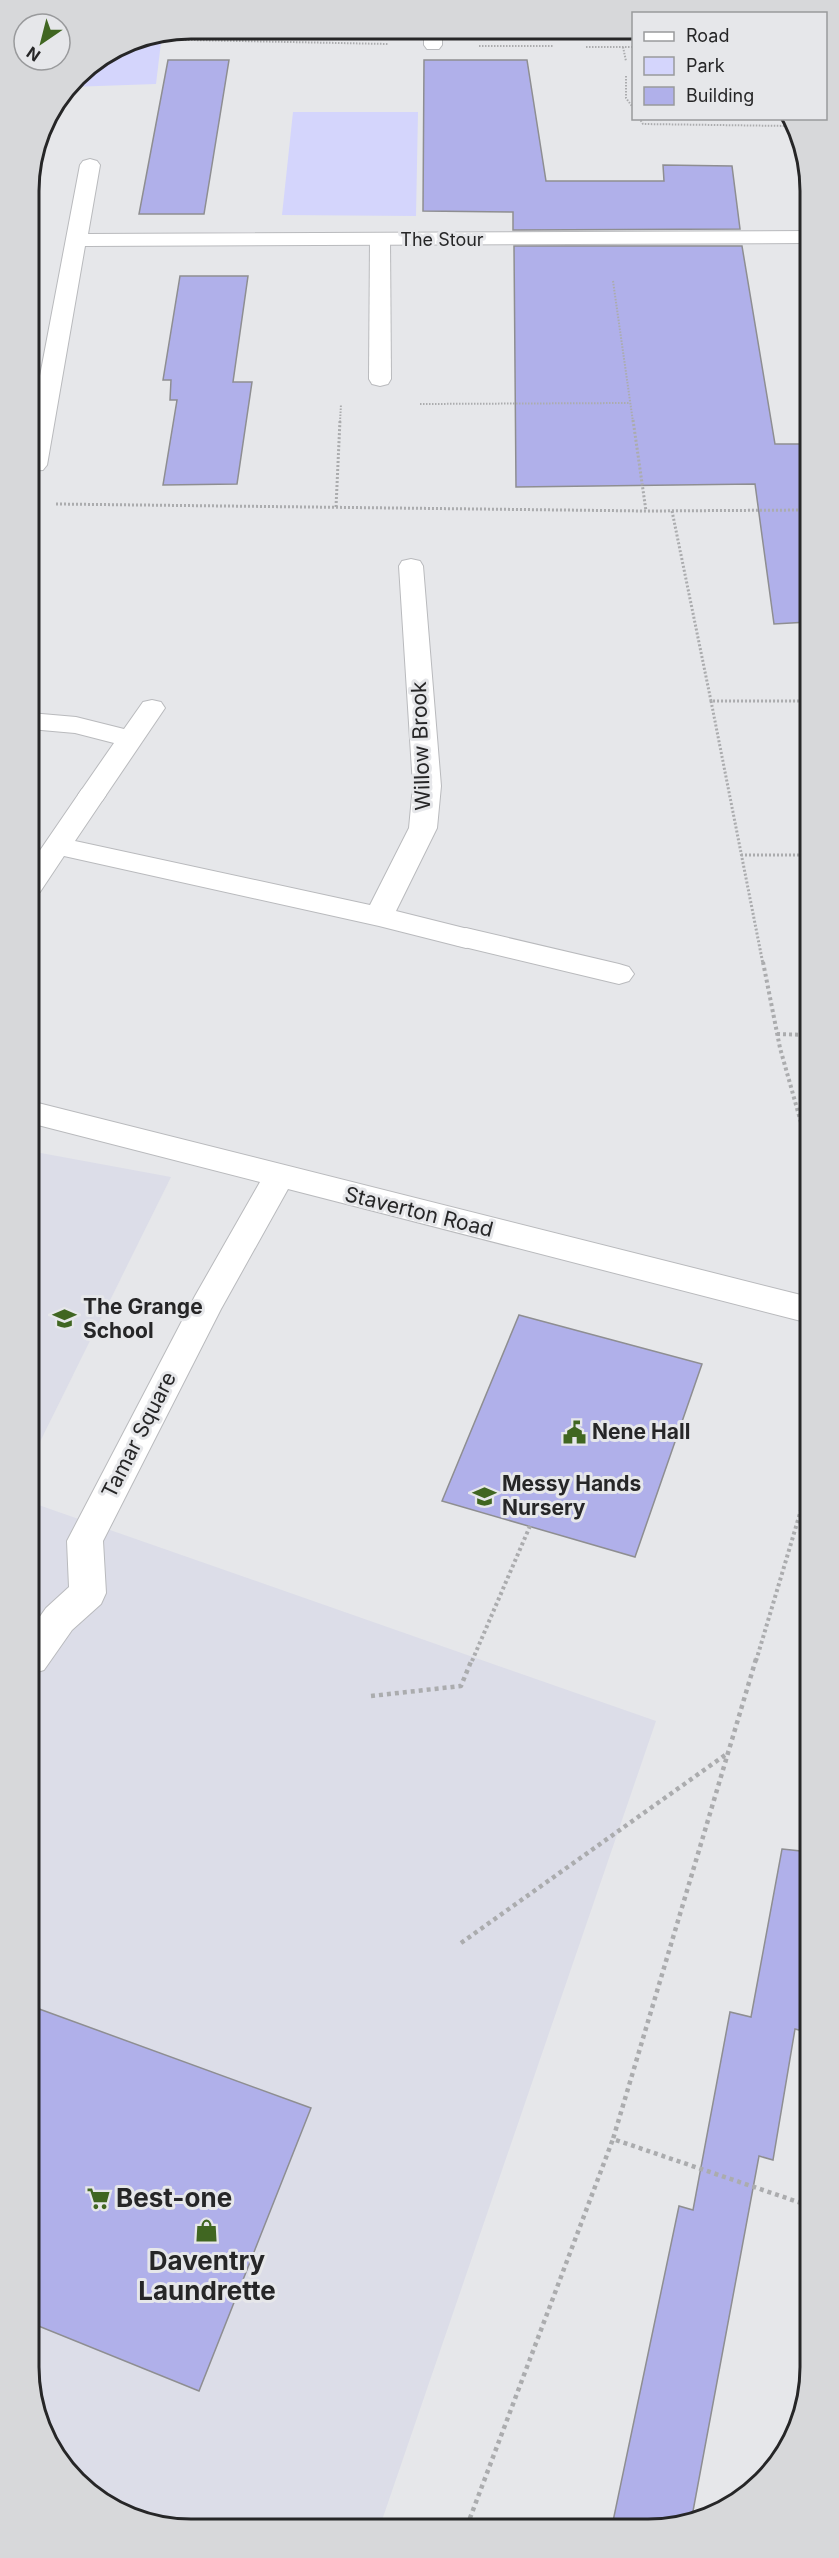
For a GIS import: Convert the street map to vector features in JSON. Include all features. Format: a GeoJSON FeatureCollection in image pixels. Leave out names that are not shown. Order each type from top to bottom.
{"type":"FeatureCollection","features":[{"type":"Feature","properties":{"kind":"street"},"geometry":{"type":"LineString","coordinates":[[39,443],[90,165]]}},
{"type":"Feature","properties":{"kind":"street","name":"The Stour"},"geometry":{"type":"LineString","coordinates":[[76,240],[800,237]]}},
{"type":"Feature","properties":{"kind":"street"},"geometry":{"type":"LineString","coordinates":[[380,240],[380,380]]}},
{"type":"Feature","properties":{"kind":"street","name":"Willow Brook"},"geometry":{"type":"LineString","coordinates":[[379,916],[423,828],[427,786],[411,566]]}},
{"type":"Feature","properties":{"kind":"street"},"geometry":{"type":"LineString","coordinates":[[39,872],[152,708]]}},
{"type":"Feature","properties":{"kind":"street"},"geometry":{"type":"LineString","coordinates":[[39,722],[76,725],[129,739]]}},
{"type":"Feature","properties":{"kind":"street"},"geometry":{"type":"LineString","coordinates":[[57,846],[379,916],[619,974]]}},
{"type":"Feature","properties":{"kind":"street","name":"Staverton Road"},"geometry":{"type":"LineString","coordinates":[[39,1114],[800,1308]]}},
{"type":"Feature","properties":{"kind":"street","name":"Tamar Square"},"geometry":{"type":"LineString","coordinates":[[39,1647],[59,1619],[88,1593],[85,1541],[207,1305],[280,1176]]}},
{"type":"Feature","properties":{"kind":"path"},"geometry":{"type":"LineString","coordinates":[[448,39],[553,46]]}},
{"type":"Feature","properties":{"kind":"path"},"geometry":{"type":"LineString","coordinates":[[586,47],[632,47]]}},
{"type":"Feature","properties":{"kind":"path"},"geometry":{"type":"LineString","coordinates":[[623,47],[626,61]]}},
{"type":"Feature","properties":{"kind":"path"},"geometry":{"type":"LineString","coordinates":[[626,76],[626,98],[632,108]]}},
{"type":"Feature","properties":{"kind":"path"},"geometry":{"type":"LineString","coordinates":[[640,120],[643,124],[784,125]]}},
{"type":"Feature","properties":{"kind":"path"},"geometry":{"type":"LineString","coordinates":[[606,238],[646,511]]}},
{"type":"Feature","properties":{"kind":"path"},"geometry":{"type":"LineString","coordinates":[[415,404],[630,403]]}},
{"type":"Feature","properties":{"kind":"path"},"geometry":{"type":"LineString","coordinates":[[336,507],[340,404],[350,404]]}},
{"type":"Feature","properties":{"kind":"path"},"geometry":{"type":"LineString","coordinates":[[53,504],[646,511],[800,510]]}},
{"type":"Feature","properties":{"kind":"path"},"geometry":{"type":"LineString","coordinates":[[672,511],[777,1035],[800,1118]]}},
{"type":"Feature","properties":{"kind":"path"},"geometry":{"type":"LineString","coordinates":[[711,701],[800,701]]}},
{"type":"Feature","properties":{"kind":"path"},"geometry":{"type":"LineString","coordinates":[[741,855],[800,855]]}},
{"type":"Feature","properties":{"kind":"path"},"geometry":{"type":"LineString","coordinates":[[777,1035],[800,1035]]}},
{"type":"Feature","properties":{"kind":"path"},"geometry":{"type":"LineString","coordinates":[[471,2519],[613,2139],[800,1513]]}},
{"type":"Feature","properties":{"kind":"path"},"geometry":{"type":"LineString","coordinates":[[370,1696],[461,1686],[530,1526]]}},
{"type":"Feature","properties":{"kind":"path"},"geometry":{"type":"LineString","coordinates":[[461,1943],[729,1753]]}},
{"type":"Feature","properties":{"kind":"path"},"geometry":{"type":"LineString","coordinates":[[613,2139],[800,2203]]}},
{"type":"Feature","properties":{"kind":"shaded area","name":"The Grange School"},"geometry":{"type":"Polygon","coordinates":[[[39,1153],[171,1177],[39,1444],[39,1153]]]}},
{"type":"Feature","properties":{"kind":"shaded area"},"geometry":{"type":"Polygon","coordinates":[[[39,1505],[656,1721],[382,2519],[181,2519],[142,2511],[107,2493],[84,2474],[59,2443],[47,2416],[40,2387],[39,1505]]]}},
{"type":"Feature","properties":{"kind":"green space"},"geometry":{"type":"Polygon","coordinates":[[[161,42],[156,84],[81,87],[115,59],[142,47],[161,42]]]}},
{"type":"Feature","properties":{"kind":"green space"},"geometry":{"type":"Polygon","coordinates":[[[293,112],[418,112],[416,216],[282,215],[293,112]]]}},
{"type":"Feature","properties":{"kind":"building"},"geometry":{"type":"Polygon","coordinates":[[[168,60],[229,60],[204,214],[139,214],[168,60]]]}},
{"type":"Feature","properties":{"kind":"building"},"geometry":{"type":"Polygon","coordinates":[[[424,60],[527,60],[546,181],[664,181],[663,165],[732,166],[740,229],[513,230],[513,212],[423,211],[424,60]]]}},
{"type":"Feature","properties":{"kind":"building"},"geometry":{"type":"Polygon","coordinates":[[[514,246],[742,246],[775,444],[800,444],[800,622],[774,624],[755,484],[516,487],[514,246]]]}},
{"type":"Feature","properties":{"kind":"building"},"geometry":{"type":"Polygon","coordinates":[[[180,276],[248,276],[233,382],[252,382],[237,484],[163,485],[177,400],[170,400],[171,380],[163,380],[180,276]]]}},
{"type":"Feature","properties":{"kind":"building","name":"Nene Hall"},"geometry":{"type":"Polygon","coordinates":[[[519,1315],[702,1364],[635,1557],[442,1501],[519,1315]]]}},
{"type":"Feature","properties":{"kind":"building"},"geometry":{"type":"Polygon","coordinates":[[[782,1849],[800,1851],[800,2030],[795,2029],[773,2160],[759,2156],[693,2512],[658,2519],[613,2519],[679,2206],[693,2210],[730,2012],[751,2017],[782,1849]]]}},
{"type":"Feature","properties":{"kind":"building"},"geometry":{"type":"Polygon","coordinates":[[[39,2009],[311,2108],[199,2391],[39,2326],[39,2009]]]}},
{"type":"Feature","properties":{"kind":"place","name":"The Grange School"},"geometry":{"type":"Point","coordinates":[65,1319]}},
{"type":"Feature","properties":{"kind":"place","name":"Nene Hall"},"geometry":{"type":"Point","coordinates":[574,1432]}},
{"type":"Feature","properties":{"kind":"place","name":"Messy Hands Nursery"},"geometry":{"type":"Point","coordinates":[484,1496]}},
{"type":"Feature","properties":{"kind":"place","name":"Best-one"},"geometry":{"type":"Point","coordinates":[98,2198]}},
{"type":"Feature","properties":{"kind":"place","name":"Daventry Laundrette"},"geometry":{"type":"Point","coordinates":[207,2230]}}]}
